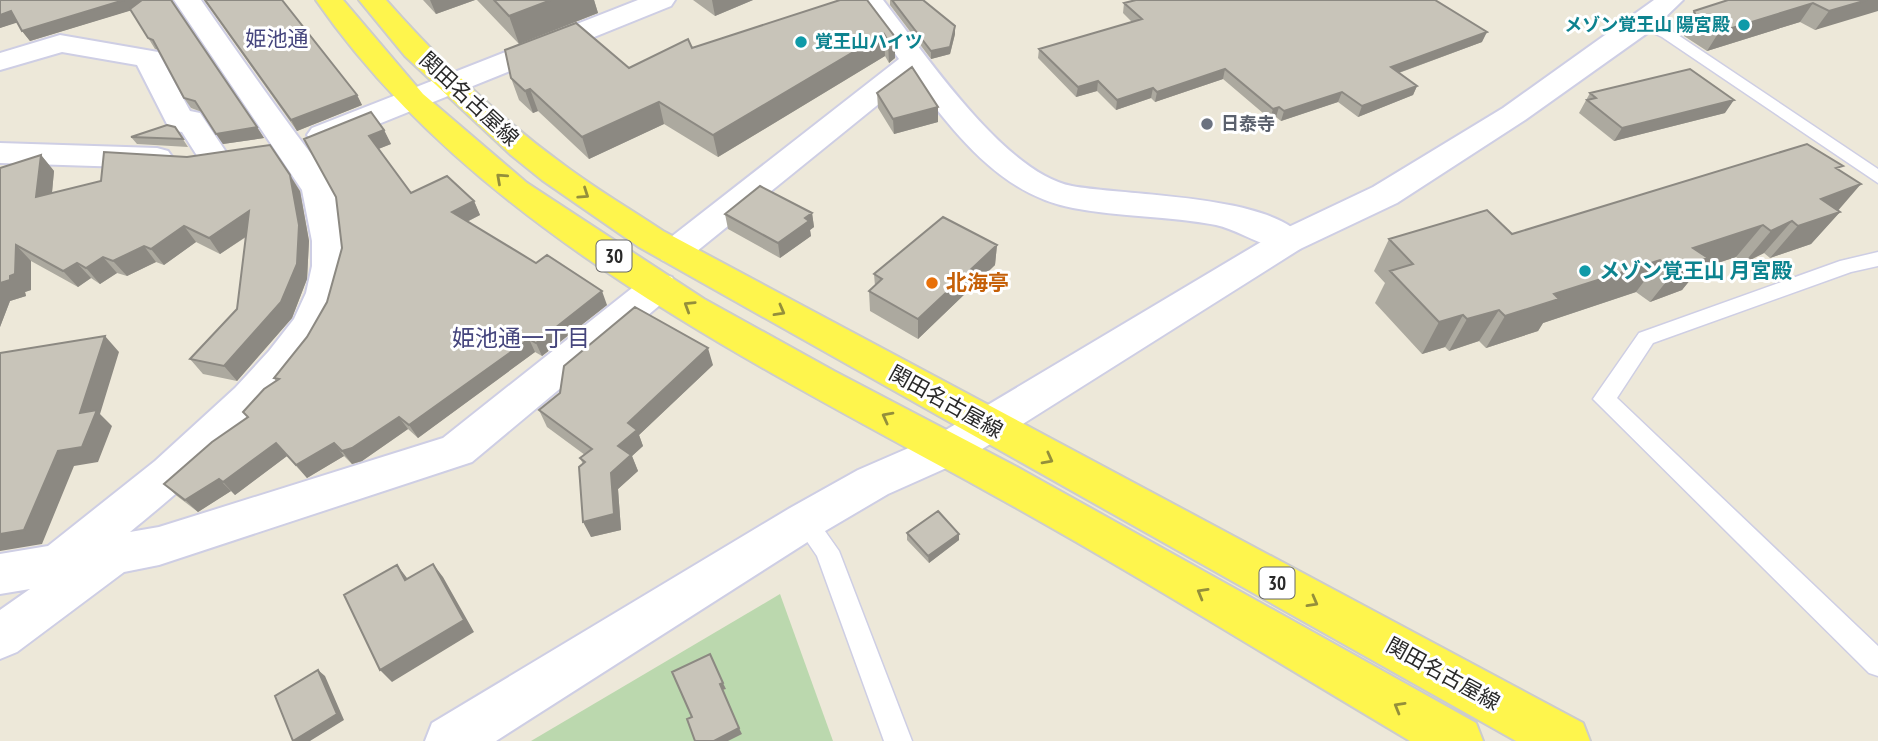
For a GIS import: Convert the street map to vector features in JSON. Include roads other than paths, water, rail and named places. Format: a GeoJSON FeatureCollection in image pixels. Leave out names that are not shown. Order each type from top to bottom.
{"type":"FeatureCollection","features":[{"type":"Feature","properties":{"kind":"main road","name":"関田名古屋線"},"geometry":{"type":"LineString","coordinates":[[329,0],[412,100],[514,191],[666,269],[988,426],[1565,741]]}},
{"type":"Feature","properties":{"kind":"main road","name":"関田名古屋線"},"geometry":{"type":"LineString","coordinates":[[372,0],[415,50],[553,173],[666,269],[820,382],[948,449],[1458,741]]}},
{"type":"Feature","properties":{"kind":"street"},"geometry":{"type":"LineString","coordinates":[[59,564],[236,411],[300,340],[324,295],[332,256],[327,215],[318,189],[187,0]]}},
{"type":"Feature","properties":{"kind":"street"},"geometry":{"type":"LineString","coordinates":[[0,153],[29,151],[198,160],[291,148],[663,0]]}},
{"type":"Feature","properties":{"kind":"street"},"geometry":{"type":"LineString","coordinates":[[869,0],[984,145],[1027,179],[1050,192],[1078,198],[1191,210],[1267,228],[1288,242]]}},
{"type":"Feature","properties":{"kind":"street"},"geometry":{"type":"LineString","coordinates":[[450,741],[805,521],[873,482],[948,449],[1288,242],[1385,195],[1514,114],[1643,23],[1671,0]]}},
{"type":"Feature","properties":{"kind":"street"},"geometry":{"type":"LineString","coordinates":[[2,62],[60,43],[148,58],[181,123],[190,120],[235,155]]}},
{"type":"Feature","properties":{"kind":"street"},"geometry":{"type":"LineString","coordinates":[[0,574],[159,546],[457,450],[666,269],[916,61]]}},
{"type":"Feature","properties":{"kind":"street"},"geometry":{"type":"LineString","coordinates":[[0,637],[115,553]]}},
{"type":"Feature","properties":{"kind":"lane"},"geometry":{"type":"LineString","coordinates":[[1643,23],[1667,34],[1878,177]]}},
{"type":"Feature","properties":{"kind":"lane"},"geometry":{"type":"LineString","coordinates":[[1878,259],[1847,266],[1646,338],[1604,399],[1878,664]]}},
{"type":"Feature","properties":{"kind":"lane"},"geometry":{"type":"LineString","coordinates":[[805,521],[827,551],[898,741]]}},
{"type":"Feature","properties":{"kind":"place","name":"メゾン覚王山 陽宮殿"},"geometry":{"type":"Point","coordinates":[1744,25]}},
{"type":"Feature","properties":{"kind":"place","name":"覚王山ハイツ"},"geometry":{"type":"Point","coordinates":[801,42]}},
{"type":"Feature","properties":{"kind":"place","name":"日泰寺"},"geometry":{"type":"Point","coordinates":[1207,124]}},
{"type":"Feature","properties":{"kind":"place","name":"メゾン覚王山 月宮殿"},"geometry":{"type":"Point","coordinates":[1585,271]}},
{"type":"Feature","properties":{"kind":"place","name":"北海亭"},"geometry":{"type":"Point","coordinates":[932,283]}},
{"type":"Feature","properties":{"kind":"district","name":"姫池通"},"geometry":{"type":"Point","coordinates":[277,39]}},
{"type":"Feature","properties":{"kind":"district","name":"姫池通一丁目"},"geometry":{"type":"Point","coordinates":[521,338]}}]}
